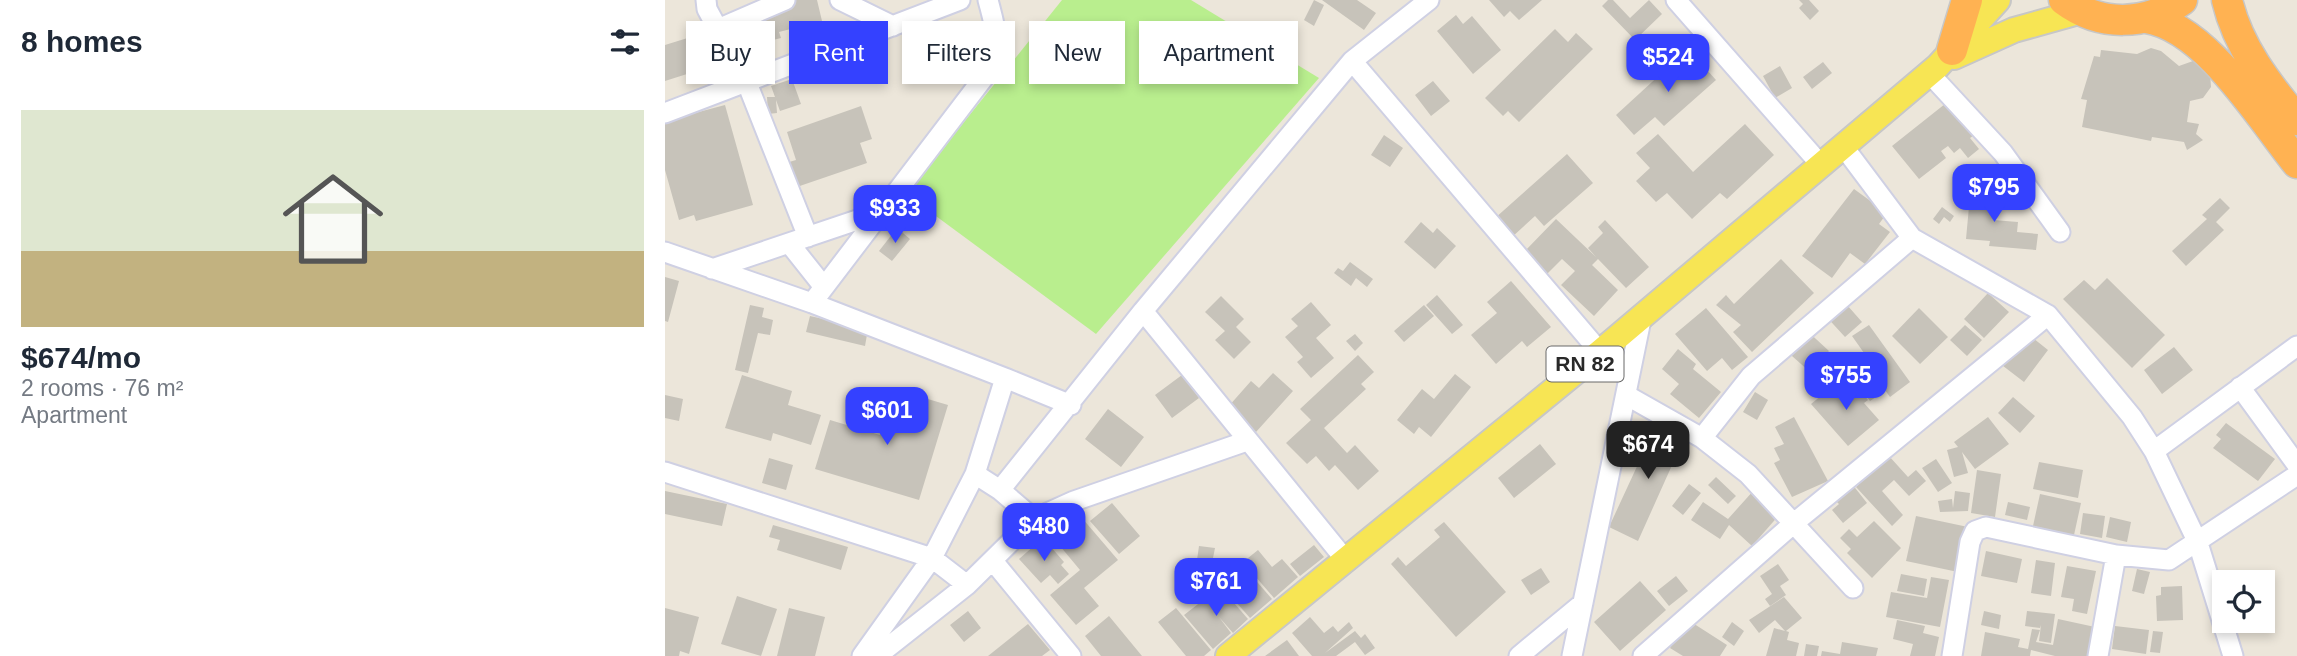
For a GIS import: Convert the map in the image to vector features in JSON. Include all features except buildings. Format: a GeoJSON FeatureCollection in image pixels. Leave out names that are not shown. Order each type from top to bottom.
{"type":"FeatureCollection","features":[{"type":"Feature","properties":{"kind":"highway"},"geometry":{"type":"LineString","coordinates":[[1940,63],[1967,0]]}},
{"type":"Feature","properties":{"kind":"highway"},"geometry":{"type":"LineString","coordinates":[[2146,18],[2182,0]]}},
{"type":"Feature","properties":{"kind":"highway"},"geometry":{"type":"LineString","coordinates":[[2227,0],[2240,40],[2256,67],[2297,120]]}},
{"type":"Feature","properties":{"kind":"highway"},"geometry":{"type":"LineString","coordinates":[[2073,6],[2120,20],[2146,18],[2173,26],[2206,49],[2297,163]]}},
{"type":"Feature","properties":{"kind":"main road","name":"RN 82"},"geometry":{"type":"LineString","coordinates":[[1228,656],[1344,558],[1600,352],[1821,165],[1940,63],[1998,0]]}},
{"type":"Feature","properties":{"kind":"main road","name":"RN 82"},"geometry":{"type":"LineString","coordinates":[[1940,63],[2073,6]]}},
{"type":"Feature","properties":{"kind":"street"},"geometry":{"type":"LineString","coordinates":[[706,0],[706,9],[713,21]]}},
{"type":"Feature","properties":{"kind":"street"},"geometry":{"type":"LineString","coordinates":[[736,21],[785,0]]}},
{"type":"Feature","properties":{"kind":"street"},"geometry":{"type":"LineString","coordinates":[[840,0],[893,26]]}},
{"type":"Feature","properties":{"kind":"street"},"geometry":{"type":"LineString","coordinates":[[775,72],[960,0]]}},
{"type":"Feature","properties":{"kind":"street"},"geometry":{"type":"LineString","coordinates":[[812,303],[993,64],[998,40],[988,0]]}},
{"type":"Feature","properties":{"kind":"street"},"geometry":{"type":"LineString","coordinates":[[1000,490],[1071,405],[1143,311],[1352,61],[1429,0]]}},
{"type":"Feature","properties":{"kind":"street"},"geometry":{"type":"LineString","coordinates":[[1676,0],[1821,165]]}},
{"type":"Feature","properties":{"kind":"street"},"geometry":{"type":"LineString","coordinates":[[1352,61],[1600,352]]}},
{"type":"Feature","properties":{"kind":"street"},"geometry":{"type":"LineString","coordinates":[[1940,63],[2060,232]]}},
{"type":"Feature","properties":{"kind":"street"},"geometry":{"type":"LineString","coordinates":[[665,113],[744,84]]}},
{"type":"Feature","properties":{"kind":"street"},"geometry":{"type":"LineString","coordinates":[[747,84],[799,240],[824,287]]}},
{"type":"Feature","properties":{"kind":"street"},"geometry":{"type":"LineString","coordinates":[[1843,146],[1912,238],[2048,315],[2132,417],[2154,451],[2199,543],[2233,656]]}},
{"type":"Feature","properties":{"kind":"street"},"geometry":{"type":"LineString","coordinates":[[712,269],[881,212]]}},
{"type":"Feature","properties":{"kind":"street"},"geometry":{"type":"LineString","coordinates":[[1702,438],[1751,376],[1912,238]]}},
{"type":"Feature","properties":{"kind":"street"},"geometry":{"type":"LineString","coordinates":[[665,252],[812,303],[1071,405]]}},
{"type":"Feature","properties":{"kind":"street"},"geometry":{"type":"LineString","coordinates":[[1143,311],[1344,558]]}},
{"type":"Feature","properties":{"kind":"street"},"geometry":{"type":"LineString","coordinates":[[1571,656],[1643,315]]}},
{"type":"Feature","properties":{"kind":"street"},"geometry":{"type":"LineString","coordinates":[[1643,656],[1794,523],[2048,315]]}},
{"type":"Feature","properties":{"kind":"street"},"geometry":{"type":"LineString","coordinates":[[2154,451],[2297,346]]}},
{"type":"Feature","properties":{"kind":"street"},"geometry":{"type":"LineString","coordinates":[[862,656],[932,558],[975,474],[1005,378]]}},
{"type":"Feature","properties":{"kind":"street"},"geometry":{"type":"LineString","coordinates":[[2239,387],[2297,465]]}},
{"type":"Feature","properties":{"kind":"street"},"geometry":{"type":"LineString","coordinates":[[1626,395],[1702,438],[1748,474],[1853,588]]}},
{"type":"Feature","properties":{"kind":"street"},"geometry":{"type":"LineString","coordinates":[[877,656],[967,584],[1034,519],[1074,501],[1247,441]]}},
{"type":"Feature","properties":{"kind":"street"},"geometry":{"type":"LineString","coordinates":[[665,472],[932,558],[967,584]]}},
{"type":"Feature","properties":{"kind":"street"},"geometry":{"type":"LineString","coordinates":[[975,474],[1000,490],[1034,519]]}},
{"type":"Feature","properties":{"kind":"street"},"geometry":{"type":"LineString","coordinates":[[1952,656],[1970,542],[1975,531],[1986,527],[2116,555],[2169,560],[2199,543],[2297,475]]}},
{"type":"Feature","properties":{"kind":"street"},"geometry":{"type":"LineString","coordinates":[[2098,656],[2116,555]]}},
{"type":"Feature","properties":{"kind":"street"},"geometry":{"type":"LineString","coordinates":[[993,561],[1071,656]]}},
{"type":"Feature","properties":{"kind":"street"},"geometry":{"type":"LineString","coordinates":[[1519,656],[1583,603]]}},
{"type":"Feature","properties":{"kind":"green space"},"geometry":{"type":"Polygon","coordinates":[[[1062,0],[1191,0],[1225,21],[1139,21],[1139,84],[1298,84],[1298,65],[1319,78],[1096,334],[906,194],[994,84],[1015,84],[1015,58],[1029,41],[1029,84],[1125,84],[1125,21],[1045,21],[1062,0]]]}}]}
